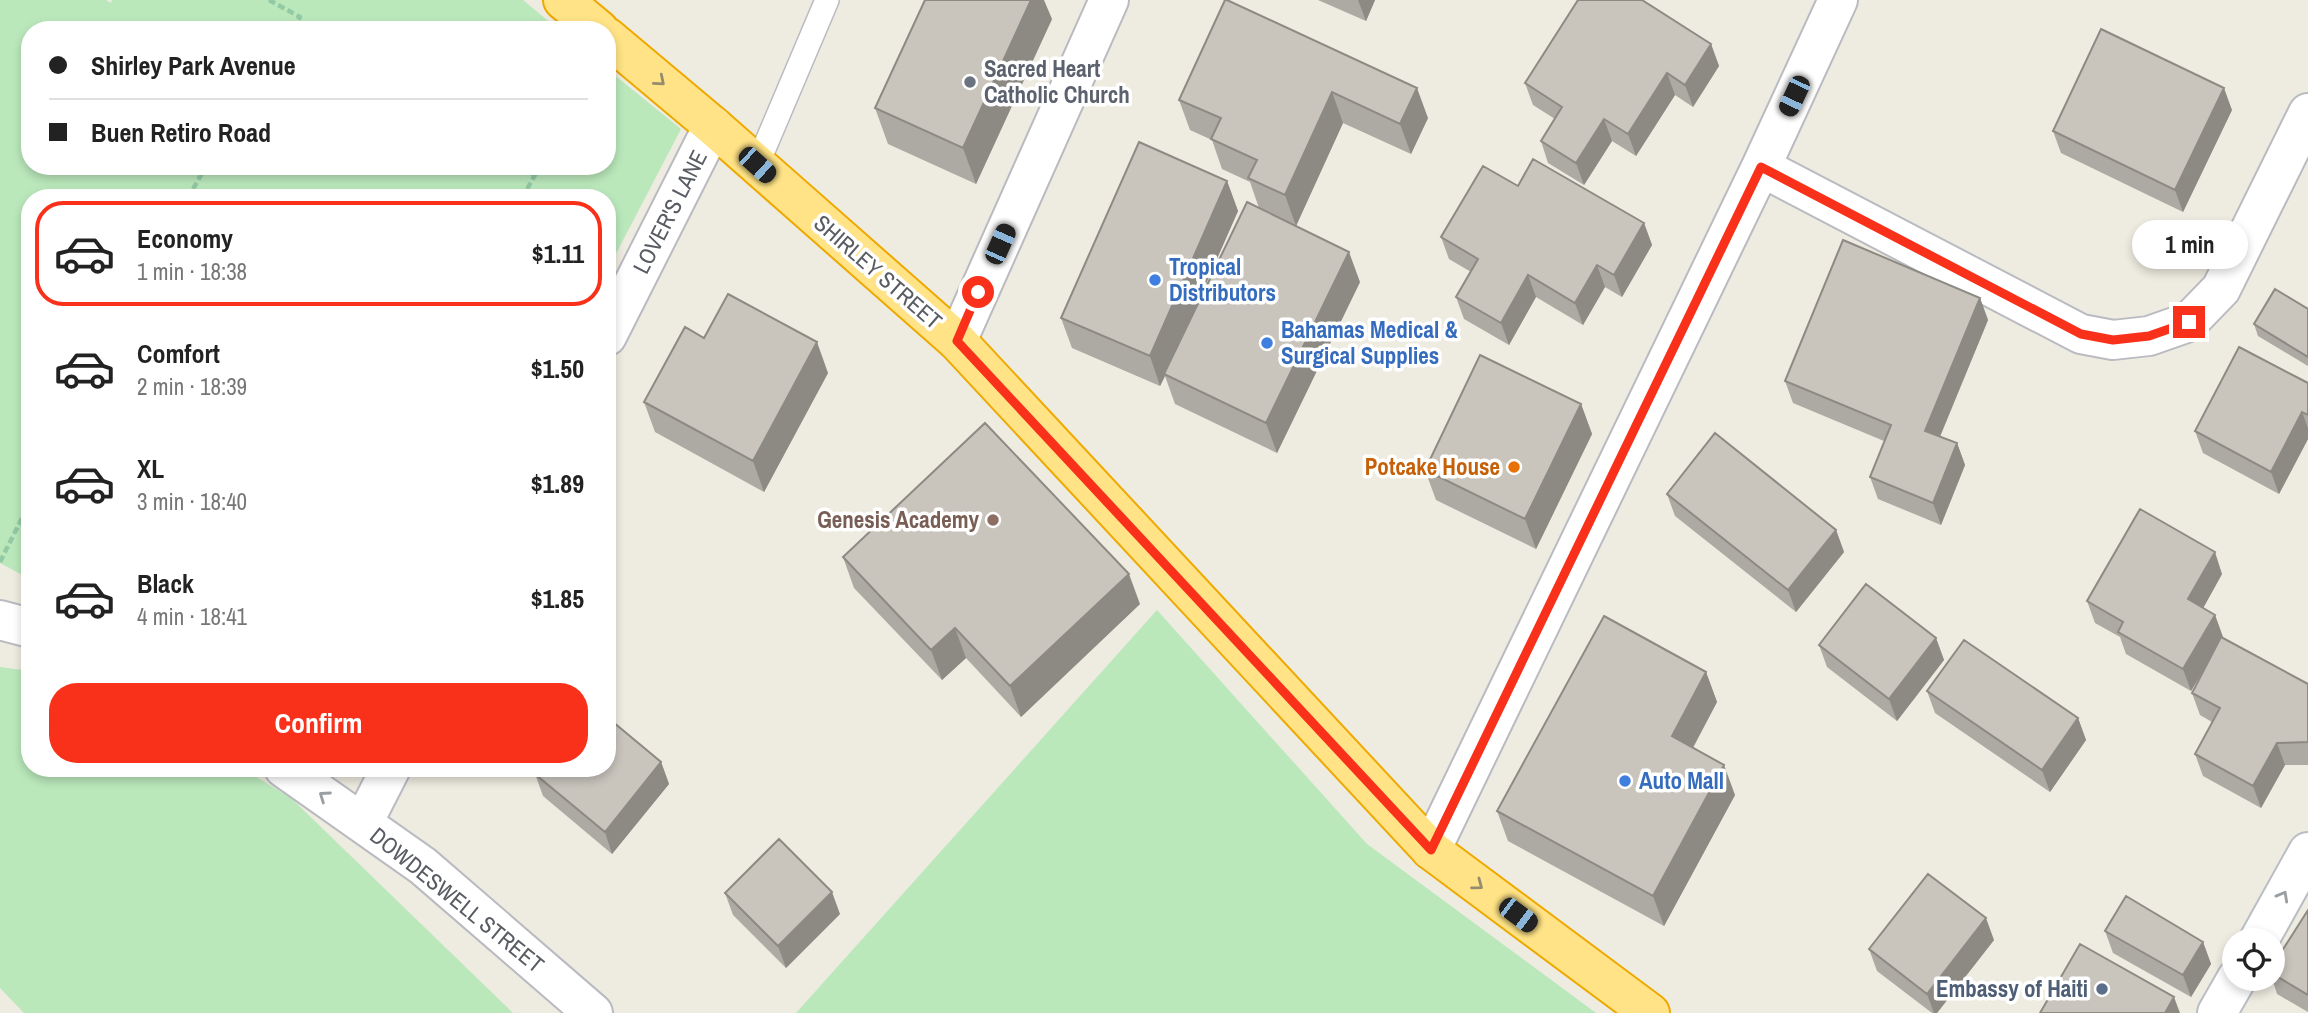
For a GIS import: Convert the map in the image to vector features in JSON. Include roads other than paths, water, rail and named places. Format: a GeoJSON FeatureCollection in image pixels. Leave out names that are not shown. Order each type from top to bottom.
{"type":"FeatureCollection","features":[{"type":"Feature","properties":{"kind":"highway"},"geometry":{"type":"LineString","coordinates":[[563,0],[588,21]]}},
{"type":"Feature","properties":{"kind":"highway","name":"SHIRLEY STREET"},"geometry":{"type":"LineString","coordinates":[[616,45],[713,126],[957,341],[1431,850],[1650,1013]]}},
{"type":"Feature","properties":{"kind":"street"},"geometry":{"type":"LineString","coordinates":[[957,341],[1109,0]]}},
{"type":"Feature","properties":{"kind":"street"},"geometry":{"type":"LineString","coordinates":[[1431,850],[1761,167],[1838,0]]}},
{"type":"Feature","properties":{"kind":"street"},"geometry":{"type":"LineString","coordinates":[[1761,167],[2081,334],[2113,340],[2149,336],[2189,322],[2221,289],[2308,113]]}},
{"type":"Feature","properties":{"kind":"street","name":"LOVER'S LANE"},"geometry":{"type":"LineString","coordinates":[[616,319],[713,126]]}},
{"type":"Feature","properties":{"kind":"street"},"geometry":{"type":"LineString","coordinates":[[0,620],[21,626]]}},
{"type":"Feature","properties":{"kind":"street","name":"DOWDESWELL STREET"},"geometry":{"type":"LineString","coordinates":[[297,777],[423,866],[593,1013]]}},
{"type":"Feature","properties":{"kind":"street"},"geometry":{"type":"LineString","coordinates":[[363,823],[386,777]]}},
{"type":"Feature","properties":{"kind":"street"},"geometry":{"type":"LineString","coordinates":[[2266,928],[2308,852]]}},
{"type":"Feature","properties":{"kind":"street"},"geometry":{"type":"LineString","coordinates":[[2217,1013],[2230,991]]}},
{"type":"Feature","properties":{"kind":"lane"},"geometry":{"type":"LineString","coordinates":[[757,165],[827,0]]}},
{"type":"Feature","properties":{"kind":"place","name":"Sacred Heart Catholic Church"},"geometry":{"type":"Point","coordinates":[970,82]}},
{"type":"Feature","properties":{"kind":"place","name":"Tropical Distributors"},"geometry":{"type":"Point","coordinates":[1155,280]}},
{"type":"Feature","properties":{"kind":"place","name":"Bahamas Medical & Surgical Supplies"},"geometry":{"type":"Point","coordinates":[1267,343]}},
{"type":"Feature","properties":{"kind":"place","name":"Potcake House"},"geometry":{"type":"Point","coordinates":[1514,467]}},
{"type":"Feature","properties":{"kind":"place","name":"Genesis Academy"},"geometry":{"type":"Point","coordinates":[993,520]}},
{"type":"Feature","properties":{"kind":"place","name":"Auto Mall"},"geometry":{"type":"Point","coordinates":[1625,781]}},
{"type":"Feature","properties":{"kind":"place","name":"Embassy of Haiti"},"geometry":{"type":"Point","coordinates":[2102,989]}}]}
